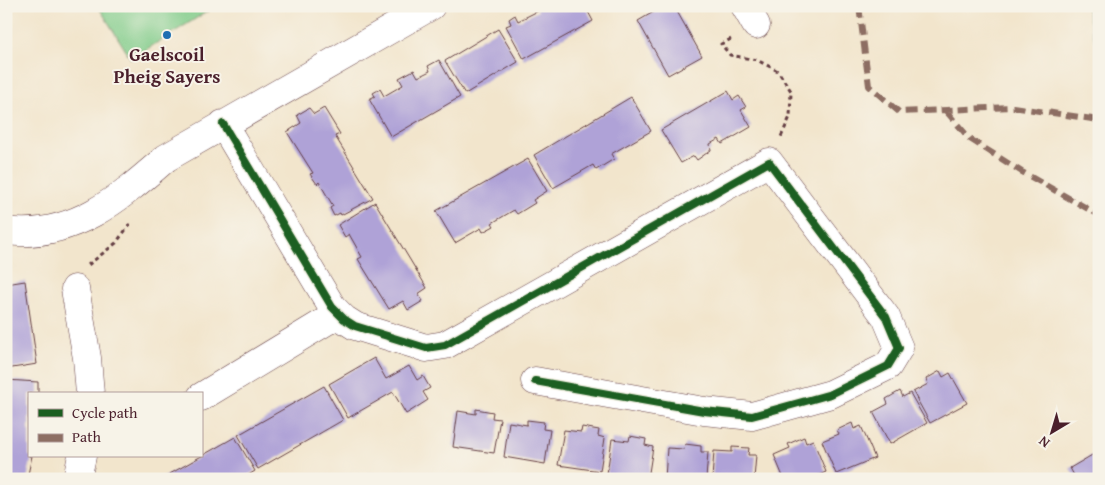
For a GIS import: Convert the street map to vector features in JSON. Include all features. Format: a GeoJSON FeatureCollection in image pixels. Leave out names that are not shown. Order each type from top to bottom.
{"type":"FeatureCollection","features":[{"type":"Feature","properties":{"kind":"street"},"geometry":{"type":"LineString","coordinates":[[6,231],[40,230],[69,224],[92,215],[129,190],[166,158],[430,6]]}},
{"type":"Feature","properties":{"kind":"street"},"geometry":{"type":"LineString","coordinates":[[223,124],[332,307],[338,314],[355,326],[426,348],[445,345],[769,162],[886,317],[899,348],[888,366],[831,394],[752,416],[704,410],[535,381]]}},
{"type":"Feature","properties":{"kind":"street"},"geometry":{"type":"LineString","coordinates":[[75,289],[87,358],[90,392]]}},
{"type":"Feature","properties":{"kind":"street"},"geometry":{"type":"LineString","coordinates":[[202,396],[338,314]]}},
{"type":"Feature","properties":{"kind":"street"},"geometry":{"type":"LineString","coordinates":[[77,479],[82,458]]}},
{"type":"Feature","properties":{"kind":"path"},"geometry":{"type":"LineString","coordinates":[[750,16],[721,44],[730,55],[757,60],[778,71],[791,91],[790,117],[769,162]]}},
{"type":"Feature","properties":{"kind":"path"},"geometry":{"type":"LineString","coordinates":[[75,289],[71,279],[116,243],[132,222]]}},
{"type":"Feature","properties":{"kind":"green space"},"geometry":{"type":"Polygon","coordinates":[[[98,6],[216,6],[131,59],[98,6]]]}},
{"type":"Feature","properties":{"kind":"green space"},"geometry":{"type":"Polygon","coordinates":[[[1086,6],[1099,6],[1099,56],[1086,6]]]}},
{"type":"Feature","properties":{"kind":"building"},"geometry":{"type":"Polygon","coordinates":[[[536,6],[585,6],[593,21],[524,59],[506,26],[511,24],[509,19],[515,15],[518,21],[538,11],[536,6]]]}},
{"type":"Feature","properties":{"kind":"building"},"geometry":{"type":"Polygon","coordinates":[[[664,6],[674,6],[702,56],[668,75],[638,21],[664,6]]]}},
{"type":"Feature","properties":{"kind":"building"},"geometry":{"type":"Polygon","coordinates":[[[498,29],[518,62],[465,94],[445,61],[498,29]]]}},
{"type":"Feature","properties":{"kind":"building"},"geometry":{"type":"Polygon","coordinates":[[[439,60],[460,97],[391,137],[369,99],[375,96],[373,93],[380,89],[384,96],[403,85],[399,78],[414,70],[418,77],[430,71],[428,66],[439,60]]]}},
{"type":"Feature","properties":{"kind":"building"},"geometry":{"type":"Polygon","coordinates":[[[728,91],[733,100],[739,96],[746,107],[741,110],[751,127],[722,144],[719,139],[710,144],[711,150],[697,160],[694,156],[681,163],[661,130],[728,91]]]}},
{"type":"Feature","properties":{"kind":"building"},"geometry":{"type":"Polygon","coordinates":[[[631,97],[651,131],[611,154],[614,159],[596,170],[593,165],[553,188],[534,155],[631,97]]]}},
{"type":"Feature","properties":{"kind":"building"},"geometry":{"type":"Polygon","coordinates":[[[309,108],[314,114],[324,108],[340,134],[335,136],[373,198],[341,215],[340,213],[334,216],[330,208],[333,206],[319,182],[317,184],[310,174],[313,173],[287,132],[301,123],[297,115],[309,108]]]}},
{"type":"Feature","properties":{"kind":"building"},"geometry":{"type":"Polygon","coordinates":[[[528,159],[547,191],[533,200],[535,203],[517,214],[514,210],[492,223],[494,226],[483,232],[481,228],[455,243],[436,211],[528,159]]]}},
{"type":"Feature","properties":{"kind":"building"},"geometry":{"type":"Polygon","coordinates":[[[375,202],[427,288],[418,294],[423,301],[408,310],[403,301],[389,309],[358,259],[362,257],[349,234],[345,237],[338,225],[375,202]]]}},
{"type":"Feature","properties":{"kind":"building"},"geometry":{"type":"Polygon","coordinates":[[[25,281],[37,364],[6,369],[6,284],[25,281]]]}},
{"type":"Feature","properties":{"kind":"building"},"geometry":{"type":"Polygon","coordinates":[[[374,358],[386,379],[409,366],[417,380],[423,376],[430,388],[423,392],[428,400],[406,414],[393,392],[348,418],[329,384],[374,358]]]}},
{"type":"Feature","properties":{"kind":"building"},"geometry":{"type":"Polygon","coordinates":[[[940,371],[943,377],[950,373],[967,403],[930,423],[913,392],[928,384],[926,379],[940,371]]]}},
{"type":"Feature","properties":{"kind":"building"},"geometry":{"type":"Polygon","coordinates":[[[6,380],[38,382],[38,392],[28,392],[28,458],[32,458],[27,479],[6,479],[6,380]]]}},
{"type":"Feature","properties":{"kind":"building"},"geometry":{"type":"Polygon","coordinates":[[[324,386],[343,420],[258,469],[238,435],[324,386]]]}},
{"type":"Feature","properties":{"kind":"building"},"geometry":{"type":"Polygon","coordinates":[[[900,391],[903,397],[910,393],[927,423],[890,444],[873,412],[888,404],[886,399],[900,391]]]}},
{"type":"Feature","properties":{"kind":"building"},"geometry":{"type":"Polygon","coordinates":[[[476,409],[493,412],[492,418],[500,419],[494,453],[453,447],[458,411],[476,414],[476,409]]]}},
{"type":"Feature","properties":{"kind":"building"},"geometry":{"type":"Polygon","coordinates":[[[527,420],[544,422],[543,429],[550,430],[545,464],[504,457],[509,422],[527,425],[527,420]]]}},
{"type":"Feature","properties":{"kind":"building"},"geometry":{"type":"Polygon","coordinates":[[[852,423],[854,429],[861,426],[875,458],[836,474],[822,441],[839,434],[837,430],[852,423]]]}},
{"type":"Feature","properties":{"kind":"building"},"geometry":{"type":"Polygon","coordinates":[[[582,427],[599,430],[598,436],[605,438],[600,471],[558,465],[564,430],[581,432],[582,427]]]}},
{"type":"Feature","properties":{"kind":"building"},"geometry":{"type":"Polygon","coordinates":[[[630,436],[646,439],[645,445],[653,447],[648,479],[607,474],[612,439],[629,441],[630,436]]]}},
{"type":"Feature","properties":{"kind":"building"},"geometry":{"type":"Polygon","coordinates":[[[235,437],[255,471],[242,479],[161,479],[198,458],[202,458],[202,456],[235,437]]]}},
{"type":"Feature","properties":{"kind":"building"},"geometry":{"type":"Polygon","coordinates":[[[804,437],[806,443],[813,440],[826,472],[810,479],[784,479],[774,455],[790,448],[788,444],[804,437]]]}},
{"type":"Feature","properties":{"kind":"building"},"geometry":{"type":"Polygon","coordinates":[[[685,444],[701,446],[701,452],[708,452],[706,479],[665,479],[667,448],[684,449],[685,444]]]}},
{"type":"Feature","properties":{"kind":"building"},"geometry":{"type":"Polygon","coordinates":[[[732,447],[749,448],[748,455],[756,455],[754,479],[712,479],[714,451],[732,452],[732,447]]]}},
{"type":"Feature","properties":{"kind":"building"},"geometry":{"type":"Polygon","coordinates":[[[1099,451],[1099,479],[1076,479],[1070,468],[1099,451]]]}},
{"type":"Feature","properties":{"kind":"marked path"},"geometry":{"type":"LineString","coordinates":[[859,6],[869,86],[899,112],[1013,107],[1099,120]]}},
{"type":"Feature","properties":{"kind":"marked path"},"geometry":{"type":"LineString","coordinates":[[946,111],[970,139],[1022,172],[1099,215]]}},
{"type":"Feature","properties":{"kind":"cycle path"},"geometry":{"type":"LineString","coordinates":[[223,124],[332,307],[344,319],[355,326],[426,348],[445,345],[769,162],[886,317],[899,348],[888,366],[831,394],[752,416],[704,411],[535,381]]}},
{"type":"Feature","properties":{"kind":"place","name":"Gaelscoil Pheig Sayers"},"geometry":{"type":"Point","coordinates":[167,35]}}]}
